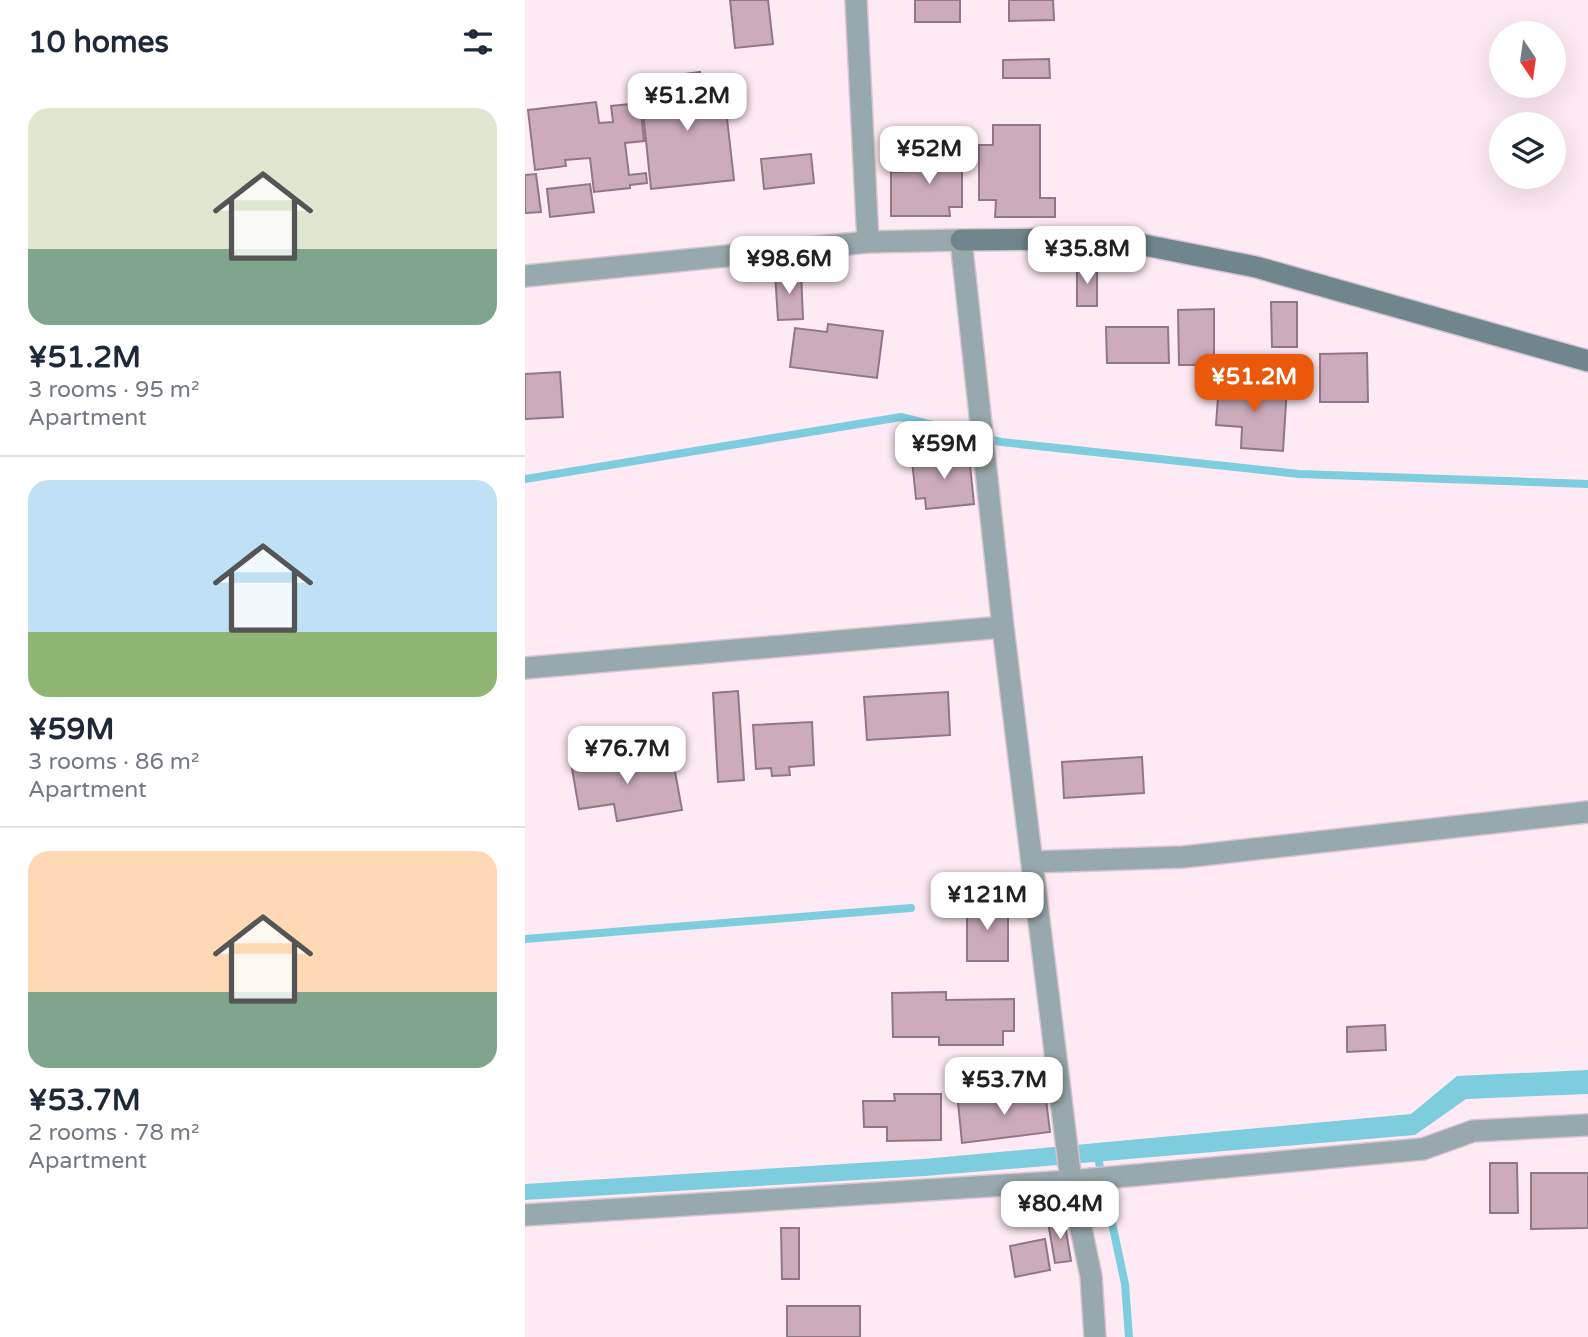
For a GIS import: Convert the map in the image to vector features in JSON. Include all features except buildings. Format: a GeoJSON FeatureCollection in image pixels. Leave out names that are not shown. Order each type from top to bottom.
{"type":"FeatureCollection","features":[{"type":"Feature","properties":{"kind":"street"},"geometry":{"type":"LineString","coordinates":[[856,0],[868,242]]}},
{"type":"Feature","properties":{"kind":"street"},"geometry":{"type":"LineString","coordinates":[[525,276],[868,242],[1068,239],[1144,245],[1256,267],[1588,361]]}},
{"type":"Feature","properties":{"kind":"street"},"geometry":{"type":"LineString","coordinates":[[961,240],[1003,626],[1067,1143],[1087,1176],[1095,1337]]}},
{"type":"Feature","properties":{"kind":"street"},"geometry":{"type":"LineString","coordinates":[[525,668],[1003,626]]}},
{"type":"Feature","properties":{"kind":"street"},"geometry":{"type":"LineString","coordinates":[[1032,862],[1183,857],[1588,812]]}},
{"type":"Feature","properties":{"kind":"street"},"geometry":{"type":"LineString","coordinates":[[525,1215],[1087,1176],[1423,1149],[1473,1130],[1588,1125]]}},
{"type":"Feature","properties":{"kind":"water"},"geometry":{"type":"Polygon","coordinates":[[[1588,1070],[1588,1094],[1466,1099],[1415,1135],[925,1176],[525,1200],[525,1184],[923,1159],[1411,1114],[1457,1076],[1588,1070]]]}},
{"type":"Feature","properties":{"kind":"waterway"},"geometry":{"type":"LineString","coordinates":[[525,479],[901,417],[1001,442],[1299,474],[1588,484]]}},
{"type":"Feature","properties":{"kind":"waterway"},"geometry":{"type":"LineString","coordinates":[[525,939],[911,908]]}},
{"type":"Feature","properties":{"kind":"waterway"},"geometry":{"type":"LineString","coordinates":[[1097,1153],[1125,1284],[1129,1337]]}}]}
